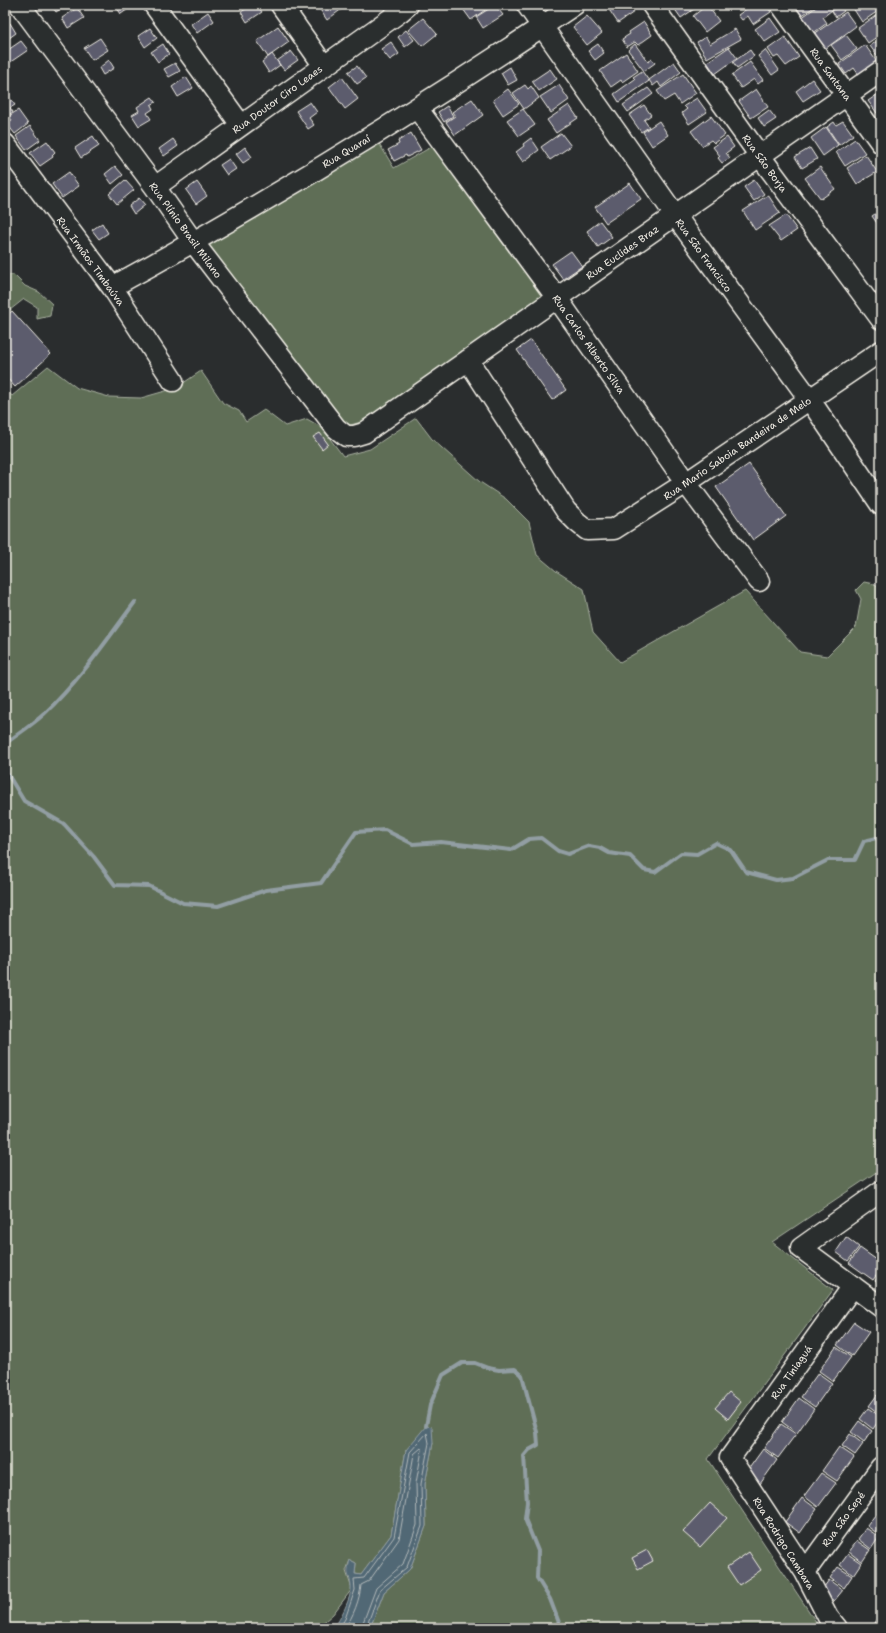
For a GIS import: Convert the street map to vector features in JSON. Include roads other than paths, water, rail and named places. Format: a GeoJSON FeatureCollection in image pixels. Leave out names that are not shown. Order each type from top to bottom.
{"type":"FeatureCollection","features":[{"type":"Feature","properties":{"kind":"street","name":"Rua Plínio Brasil Milano"},"geometry":{"type":"LineString","coordinates":[[20,5],[155,187],[194,243],[336,428],[346,436],[354,436],[364,433]]}},
{"type":"Feature","properties":{"kind":"street"},"geometry":{"type":"LineString","coordinates":[[154,5],[241,125]]}},
{"type":"Feature","properties":{"kind":"street"},"geometry":{"type":"LineString","coordinates":[[281,5],[324,66]]}},
{"type":"Feature","properties":{"kind":"street","name":"Rua São Francisco"},"geometry":{"type":"LineString","coordinates":[[527,5],[675,215],[810,400],[881,505]]}},
{"type":"Feature","properties":{"kind":"street","name":"Rua Quaraí"},"geometry":{"type":"LineString","coordinates":[[112,288],[194,243],[417,108],[574,5]]}},
{"type":"Feature","properties":{"kind":"street","name":"Rua São Borja"},"geometry":{"type":"LineString","coordinates":[[652,5],[760,156],[881,319]]}},
{"type":"Feature","properties":{"kind":"street","name":"Rua Santana"},"geometry":{"type":"LineString","coordinates":[[781,5],[881,143]]}},
{"type":"Feature","properties":{"kind":"street","name":"Rua Doutor Ciro Leaes"},"geometry":{"type":"LineString","coordinates":[[155,187],[404,9]]}},
{"type":"Feature","properties":{"kind":"street","name":"Rua Euclides Braz"},"geometry":{"type":"LineString","coordinates":[[364,433],[881,71]]}},
{"type":"Feature","properties":{"kind":"street","name":"Rua Carlos Alberto Silva"},"geometry":{"type":"LineString","coordinates":[[417,108],[557,298],[686,483],[759,581]]}},
{"type":"Feature","properties":{"kind":"street","name":"Rua Irmãos Timbaúva"},"geometry":{"type":"LineString","coordinates":[[5,144],[112,288],[173,381]]}},
{"type":"Feature","properties":{"kind":"street","name":"Rua Mario Saboia Bandeira de Melo"},"geometry":{"type":"LineString","coordinates":[[468,360],[566,511],[587,530],[614,529],[686,483],[881,351]]}},
{"type":"Feature","properties":{"kind":"street"},"geometry":{"type":"LineString","coordinates":[[881,1191],[801,1248],[881,1307]]}},
{"type":"Feature","properties":{"kind":"street","name":"Rua Tiniaguá"},"geometry":{"type":"LineString","coordinates":[[730,1458],[852,1286]]}},
{"type":"Feature","properties":{"kind":"street","name":"Rua Rodrigo Cambara"},"geometry":{"type":"LineString","coordinates":[[730,1458],[804,1572],[828,1617],[838,1628]]}},
{"type":"Feature","properties":{"kind":"street","name":"Rua São Sepé"},"geometry":{"type":"LineString","coordinates":[[804,1572],[881,1467]]}},
{"type":"Feature","properties":{"kind":"water"},"geometry":{"type":"Polygon","coordinates":[[[426,1426],[432,1427],[433,1443],[425,1484],[426,1526],[410,1569],[384,1592],[370,1628],[334,1628],[350,1596],[351,1587],[348,1572],[350,1560],[356,1563],[355,1574],[361,1575],[391,1535],[406,1450],[426,1426]]]}},
{"type":"Feature","properties":{"kind":"waterway"},"geometry":{"type":"LineString","coordinates":[[5,744],[30,726],[69,688],[135,602]]}},
{"type":"Feature","properties":{"kind":"waterway"},"geometry":{"type":"LineString","coordinates":[[5,763],[7,773],[24,801],[64,824],[94,857],[115,885],[149,886],[183,903],[218,906],[266,890],[321,883],[356,832],[385,830],[413,844],[441,842],[511,850],[529,839],[541,838],[558,851],[568,854],[589,846],[600,848],[609,853],[630,856],[644,870],[655,872],[681,853],[697,854],[716,843],[731,850],[746,872],[776,880],[793,878],[828,860],[855,860],[864,841],[881,837]]}},
{"type":"Feature","properties":{"kind":"waterway"},"geometry":{"type":"LineString","coordinates":[[426,1426],[430,1405],[443,1375],[462,1363],[475,1363],[499,1370],[515,1369],[522,1375],[537,1432],[538,1445],[529,1450],[524,1456],[527,1502],[525,1519],[538,1551],[537,1578],[550,1599],[561,1628]]}}]}
